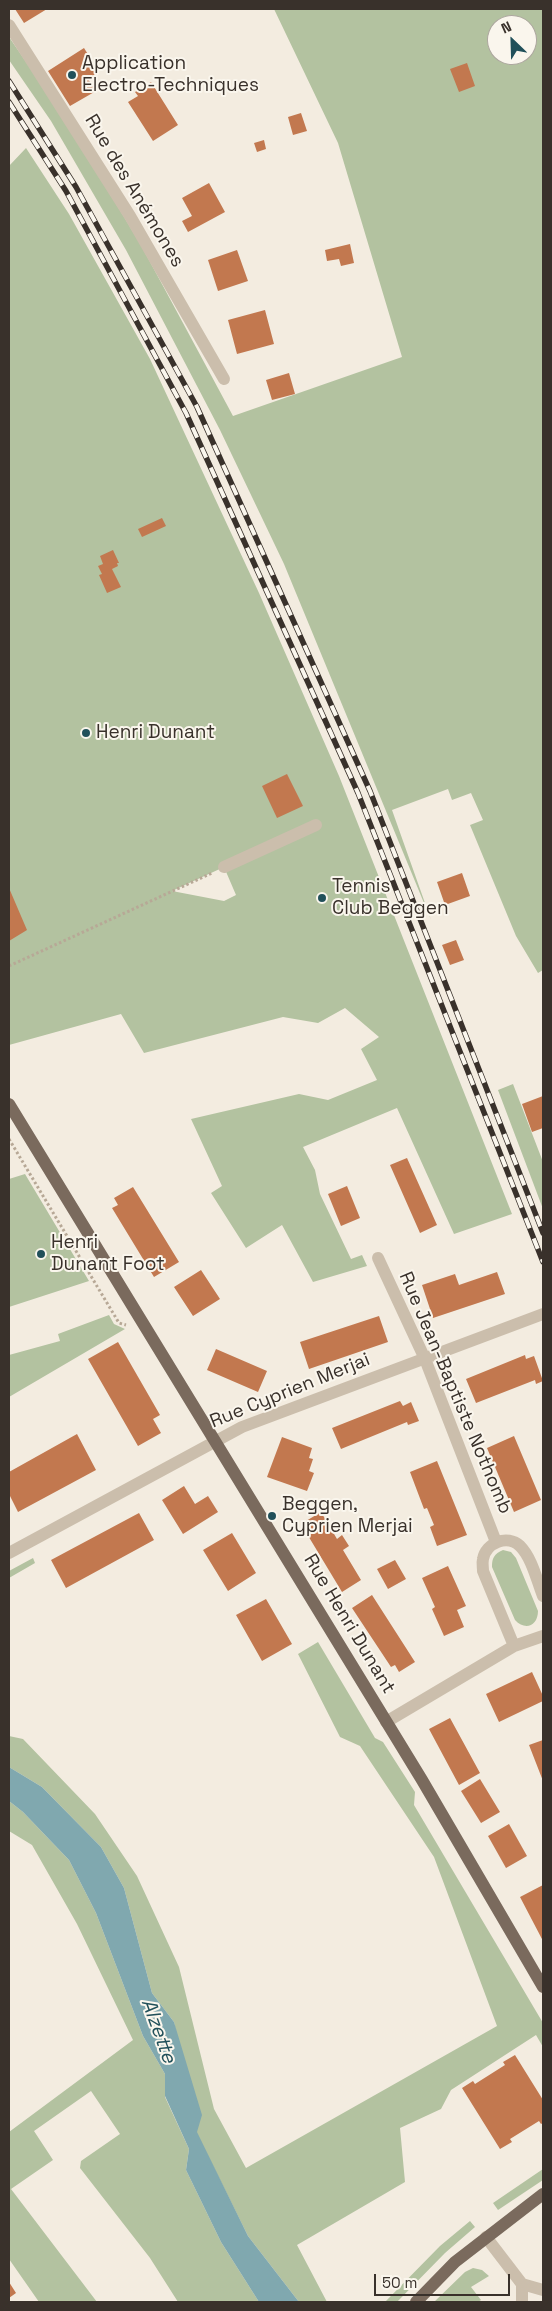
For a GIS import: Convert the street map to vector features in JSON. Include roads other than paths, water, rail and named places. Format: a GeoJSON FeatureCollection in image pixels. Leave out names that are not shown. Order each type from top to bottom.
{"type":"FeatureCollection","features":[{"type":"Feature","properties":{"kind":"main road","name":"Rue Henri Dunant"},"geometry":{"type":"LineString","coordinates":[[9,1104],[386,1722],[543,1987]]}},
{"type":"Feature","properties":{"kind":"main road"},"geometry":{"type":"LineString","coordinates":[[416,2302],[455,2262],[543,2194]]}},
{"type":"Feature","properties":{"kind":"street","name":"Rue des Anémones"},"geometry":{"type":"LineString","coordinates":[[9,26],[130,216],[224,379]]}},
{"type":"Feature","properties":{"kind":"street"},"geometry":{"type":"LineString","coordinates":[[224,867],[316,825]]}},
{"type":"Feature","properties":{"kind":"street","name":"Rue Jean-Baptiste Nothomb"},"geometry":{"type":"LineString","coordinates":[[378,1258],[425,1359],[496,1542]]}},
{"type":"Feature","properties":{"kind":"street","name":"Rue Cyprien Merjai"},"geometry":{"type":"LineString","coordinates":[[9,1554],[242,1427],[543,1314]]}},
{"type":"Feature","properties":{"kind":"street","name":"Rue Jean-Baptiste Nothomb"},"geometry":{"type":"LineString","coordinates":[[514,1646],[483,1571],[482,1560],[487,1549],[496,1542],[508,1540],[518,1544],[526,1553],[543,1596]]}},
{"type":"Feature","properties":{"kind":"street"},"geometry":{"type":"LineString","coordinates":[[386,1722],[514,1646],[543,1636]]}},
{"type":"Feature","properties":{"kind":"street"},"geometry":{"type":"LineString","coordinates":[[486,2237],[522,2284],[543,2290]]}},
{"type":"Feature","properties":{"kind":"street"},"geometry":{"type":"LineString","coordinates":[[522,2284],[522,2302]]}},
{"type":"Feature","properties":{"kind":"water","name":"Alzette"},"geometry":{"type":"Polygon","coordinates":[[[9,1767],[42,1787],[101,1847],[124,1888],[152,1993],[174,2022],[202,2115],[197,2132],[248,2236],[299,2302],[259,2302],[221,2242],[186,2170],[189,2149],[165,2096],[165,2074],[143,2036],[96,1913],[69,1860],[23,1812],[9,1801],[9,1767]]]}},
{"type":"Feature","properties":{"kind":"railway"},"geometry":{"type":"LineString","coordinates":[[9,81],[76,187],[197,407],[370,791],[543,1233]]}},
{"type":"Feature","properties":{"kind":"railway"},"geometry":{"type":"LineString","coordinates":[[9,102],[66,191],[186,413],[358,793],[543,1262]]}},
{"type":"Feature","properties":{"kind":"place","name":"Application Electro-Techniques"},"geometry":{"type":"Point","coordinates":[72,75]}},
{"type":"Feature","properties":{"kind":"place","name":"Henri Dunant"},"geometry":{"type":"Point","coordinates":[86,733]}},
{"type":"Feature","properties":{"kind":"place","name":"Tennis Club Beggen"},"geometry":{"type":"Point","coordinates":[322,898]}},
{"type":"Feature","properties":{"kind":"place","name":"Henri Dunant Foot"},"geometry":{"type":"Point","coordinates":[41,1254]}},
{"type":"Feature","properties":{"kind":"place","name":"Beggen, Cyprien Merjai"},"geometry":{"type":"Point","coordinates":[272,1516]}}]}
